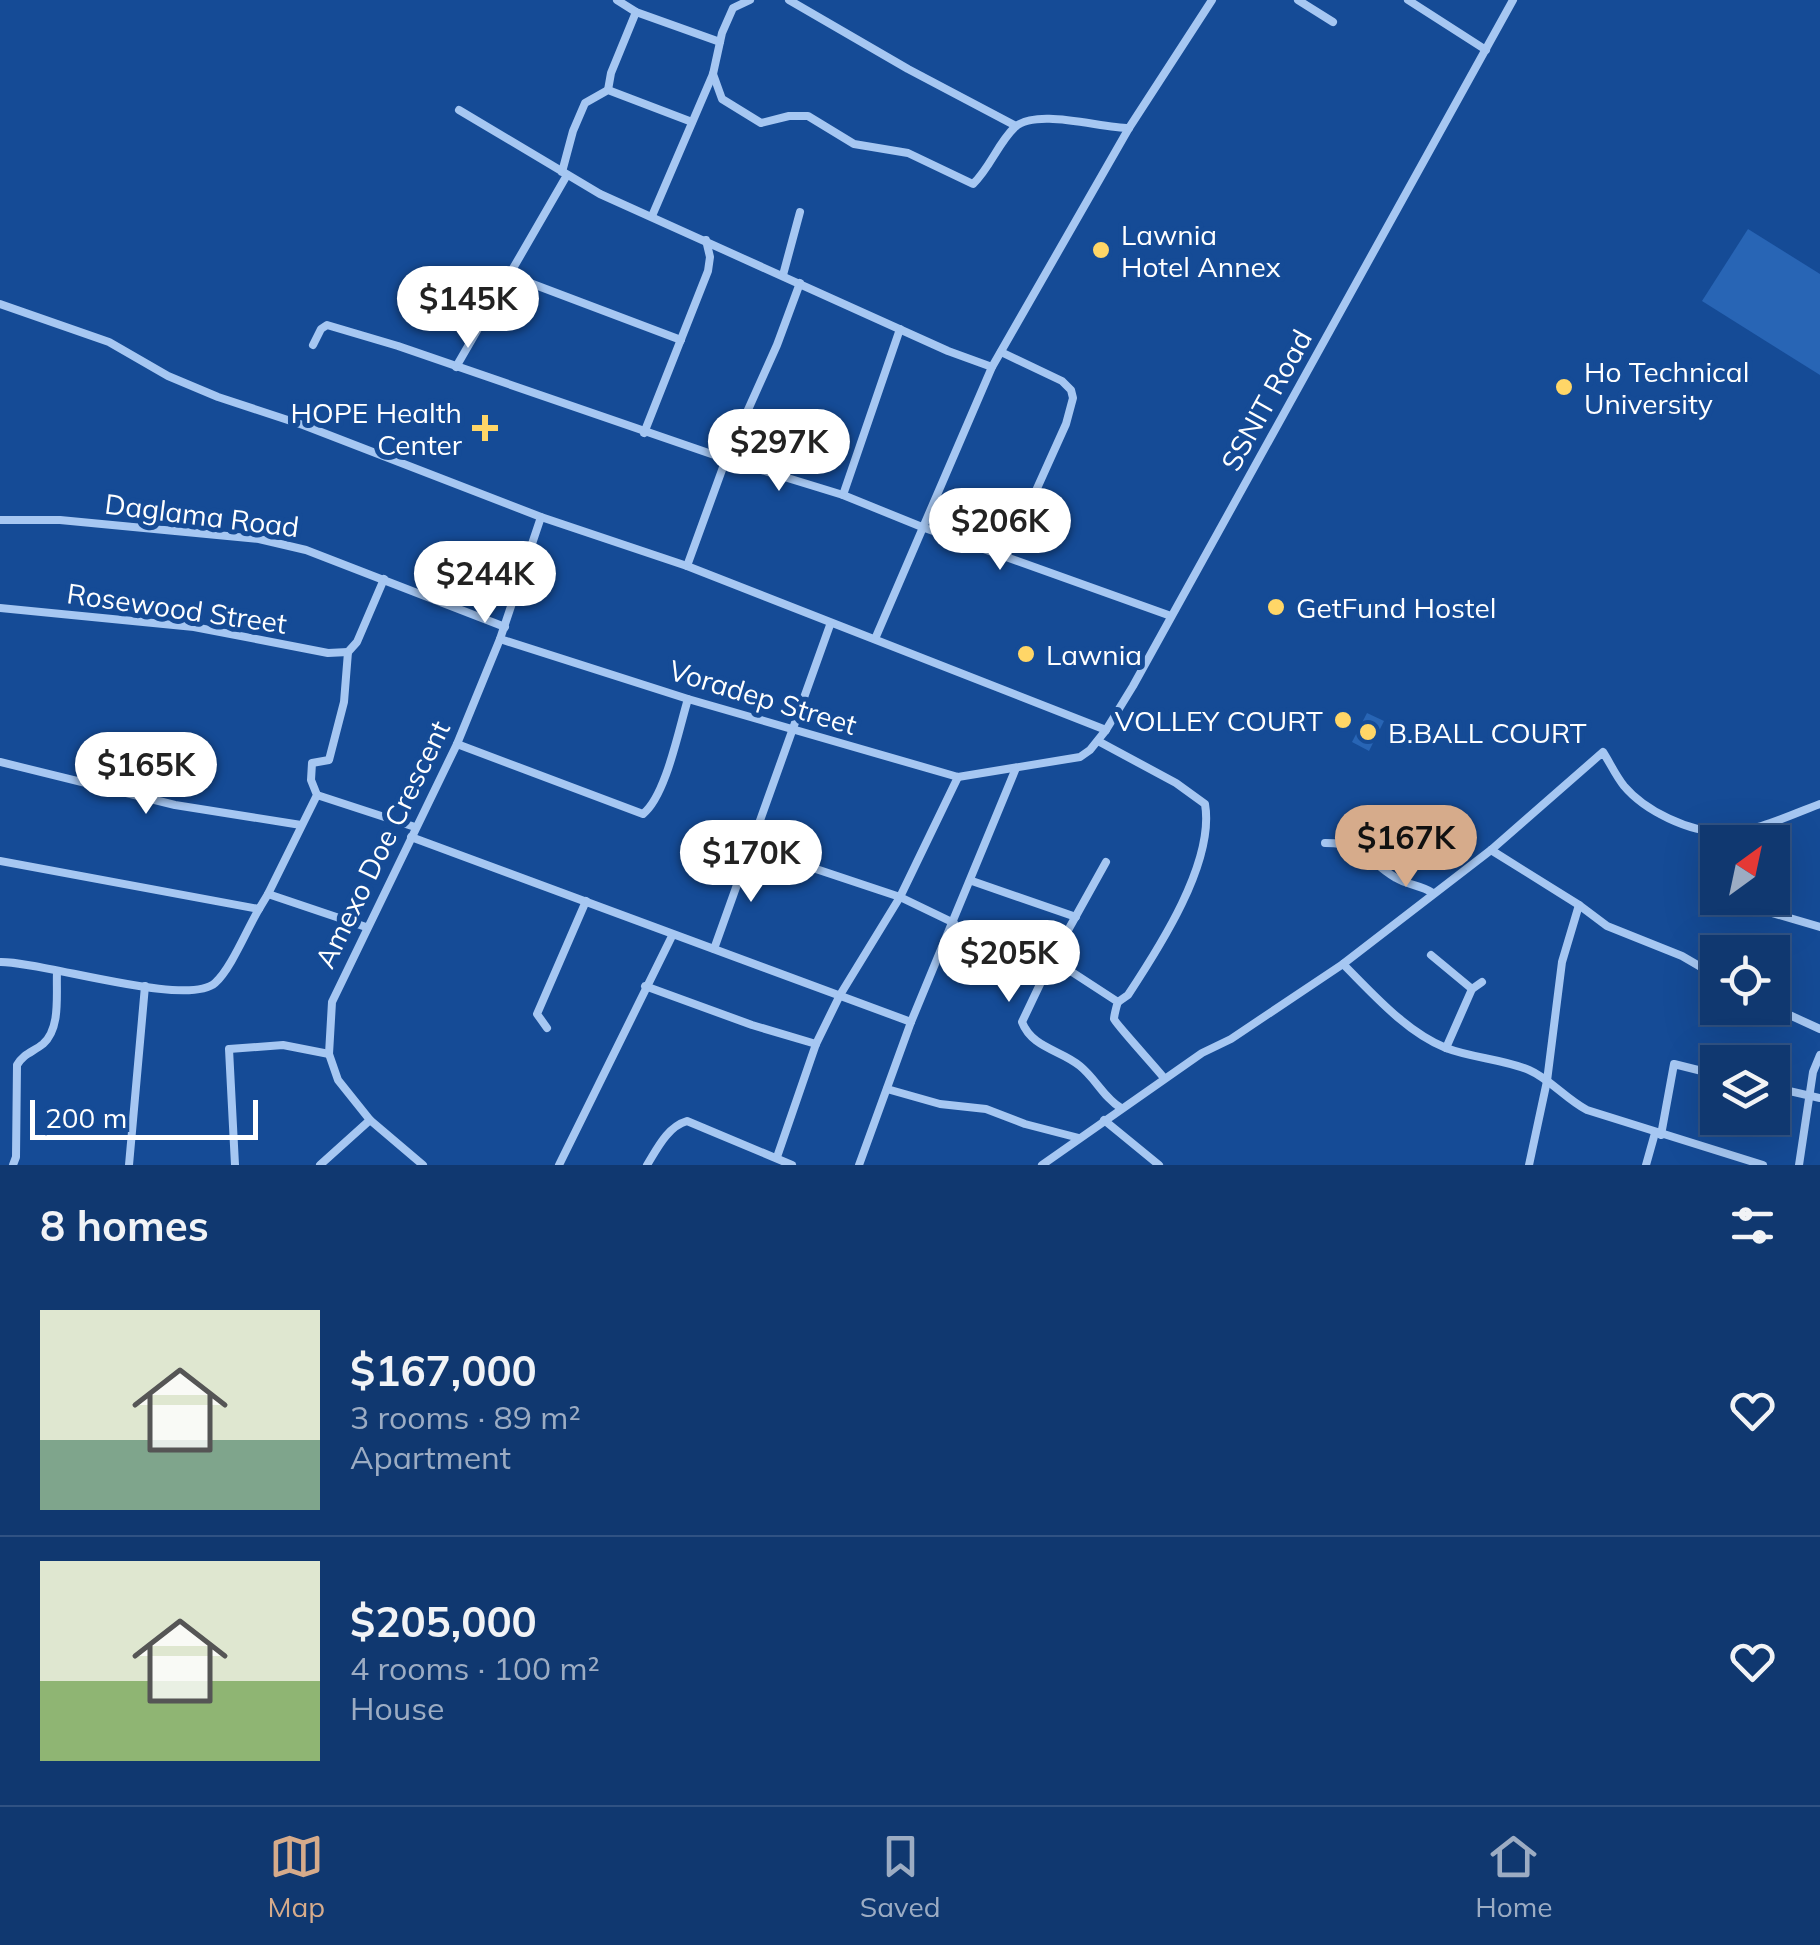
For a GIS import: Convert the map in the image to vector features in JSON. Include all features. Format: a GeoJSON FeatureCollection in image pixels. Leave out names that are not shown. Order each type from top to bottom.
{"type":"FeatureCollection","features":[{"type":"Feature","properties":{"kind":"street"},"geometry":{"type":"LineString","coordinates":[[618,0],[636,12],[720,42]]}},
{"type":"Feature","properties":{"kind":"street"},"geometry":{"type":"LineString","coordinates":[[652,216],[713,74],[732,4],[750,0]]}},
{"type":"Feature","properties":{"kind":"street"},"geometry":{"type":"LineString","coordinates":[[789,0],[1016,126]]}},
{"type":"Feature","properties":{"kind":"street"},"geometry":{"type":"LineString","coordinates":[[875,639],[992,367],[1130,128],[1212,0]]}},
{"type":"Feature","properties":{"kind":"street"},"geometry":{"type":"LineString","coordinates":[[1298,0],[1334,22]]}},
{"type":"Feature","properties":{"kind":"street"},"geometry":{"type":"LineString","coordinates":[[1408,0],[1486,50]]}},
{"type":"Feature","properties":{"kind":"street","name":"SSNIT Road"},"geometry":{"type":"LineString","coordinates":[[1016,768],[1080,757],[1106,730],[1513,0]]}},
{"type":"Feature","properties":{"kind":"street"},"geometry":{"type":"LineString","coordinates":[[456,367],[564,174],[572,131],[586,103],[608,90],[636,12]]}},
{"type":"Feature","properties":{"kind":"street"},"geometry":{"type":"LineString","coordinates":[[713,74],[722,99],[761,123],[808,116],[854,144],[908,152],[973,184],[1016,126],[1038,118],[1130,128]]}},
{"type":"Feature","properties":{"kind":"street"},"geometry":{"type":"LineString","coordinates":[[608,90],[692,122]]}},
{"type":"Feature","properties":{"kind":"street"},"geometry":{"type":"LineString","coordinates":[[459,110],[600,194],[992,367]]}},
{"type":"Feature","properties":{"kind":"street"},"geometry":{"type":"LineString","coordinates":[[783,275],[800,212]]}},
{"type":"Feature","properties":{"kind":"street"},"geometry":{"type":"LineString","coordinates":[[644,432],[708,270],[706,240]]}},
{"type":"Feature","properties":{"kind":"street"},"geometry":{"type":"LineString","coordinates":[[510,276],[681,340]]}},
{"type":"Feature","properties":{"kind":"street"},"geometry":{"type":"LineString","coordinates":[[687,566],[726,458],[777,345],[800,282]]}},
{"type":"Feature","properties":{"kind":"street"},"geometry":{"type":"LineString","coordinates":[[0,304],[109,342],[168,376],[218,397],[303,425],[541,517],[687,566],[1106,730]]}},
{"type":"Feature","properties":{"kind":"street"},"geometry":{"type":"LineString","coordinates":[[313,345],[320,328],[327,325],[644,432],[843,494],[922,527],[1170,616]]}},
{"type":"Feature","properties":{"kind":"street"},"geometry":{"type":"LineString","coordinates":[[843,494],[900,329]]}},
{"type":"Feature","properties":{"kind":"street"},"geometry":{"type":"LineString","coordinates":[[1000,352],[1062,381],[1073,398],[1061,436],[1007,555]]}},
{"type":"Feature","properties":{"kind":"street","name":"Amexo Doe Crescent"},"geometry":{"type":"LineString","coordinates":[[329,1054],[332,1002],[457,744],[500,640],[541,517]]}},
{"type":"Feature","properties":{"kind":"street","name":"Daglama Road"},"geometry":{"type":"LineString","coordinates":[[0,520],[60,520],[260,539],[306,550],[504,626]]}},
{"type":"Feature","properties":{"kind":"street"},"geometry":{"type":"LineString","coordinates":[[0,962],[144,986],[202,990],[214,985],[268,894],[317,795],[310,770],[312,764],[330,760],[344,702],[348,652],[357,642],[384,580]]}},
{"type":"Feature","properties":{"kind":"street","name":"Rosewood Street"},"geometry":{"type":"LineString","coordinates":[[0,608],[194,627],[328,653],[348,652]]}},
{"type":"Feature","properties":{"kind":"street"},"geometry":{"type":"LineString","coordinates":[[714,949],[830,625]]}},
{"type":"Feature","properties":{"kind":"street","name":"Voradep Street"},"geometry":{"type":"LineString","coordinates":[[500,640],[958,778],[1016,768]]}},
{"type":"Feature","properties":{"kind":"street"},"geometry":{"type":"LineString","coordinates":[[457,744],[643,814],[650,809],[658,790],[688,699]]}},
{"type":"Feature","properties":{"kind":"street"},"geometry":{"type":"LineString","coordinates":[[1098,740],[1206,804],[1205,836],[1177,920],[1128,995],[1118,1002],[1114,1016],[1117,1026],[1135,1041],[1164,1078]]}},
{"type":"Feature","properties":{"kind":"street"},"geometry":{"type":"LineString","coordinates":[[1042,1165],[1164,1078],[1231,1039],[1343,964],[1491,850],[1603,752],[1625,787],[1650,807],[1718,832],[1762,824],[1820,804]]}},
{"type":"Feature","properties":{"kind":"street"},"geometry":{"type":"LineString","coordinates":[[0,762],[175,805],[301,825]]}},
{"type":"Feature","properties":{"kind":"street"},"geometry":{"type":"LineString","coordinates":[[859,1165],[912,1022],[1016,768]]}},
{"type":"Feature","properties":{"kind":"street"},"geometry":{"type":"LineString","coordinates":[[777,1156],[816,1044],[840,995],[900,898],[958,778]]}},
{"type":"Feature","properties":{"kind":"street"},"geometry":{"type":"LineString","coordinates":[[317,795],[415,827]]}},
{"type":"Feature","properties":{"kind":"street"},"geometry":{"type":"LineString","coordinates":[[411,837],[912,1022]]}},
{"type":"Feature","properties":{"kind":"street"},"geometry":{"type":"LineString","coordinates":[[1325,843],[1360,849],[1396,878],[1433,893]]}},
{"type":"Feature","properties":{"kind":"street"},"geometry":{"type":"LineString","coordinates":[[752,848],[900,898],[954,923]]}},
{"type":"Feature","properties":{"kind":"street"},"geometry":{"type":"LineString","coordinates":[[1491,850],[1607,926],[1700,966]]}},
{"type":"Feature","properties":{"kind":"street"},"geometry":{"type":"LineString","coordinates":[[0,862],[259,910]]}},
{"type":"Feature","properties":{"kind":"street"},"geometry":{"type":"LineString","coordinates":[[1106,862],[1022,1022],[1026,1032],[1040,1044],[1080,1065],[1110,1102],[1121,1108]]}},
{"type":"Feature","properties":{"kind":"street"},"geometry":{"type":"LineString","coordinates":[[972,881],[1076,917]]}},
{"type":"Feature","properties":{"kind":"street"},"geometry":{"type":"LineString","coordinates":[[268,894],[366,928]]}},
{"type":"Feature","properties":{"kind":"street"},"geometry":{"type":"LineString","coordinates":[[547,1028],[538,1014],[586,901]]}},
{"type":"Feature","properties":{"kind":"street"},"geometry":{"type":"LineString","coordinates":[[1529,1165],[1547,1081],[1562,962],[1579,905]]}},
{"type":"Feature","properties":{"kind":"street"},"geometry":{"type":"LineString","coordinates":[[1779,915],[1820,927]]}},
{"type":"Feature","properties":{"kind":"street"},"geometry":{"type":"LineString","coordinates":[[559,1165],[672,936]]}},
{"type":"Feature","properties":{"kind":"street"},"geometry":{"type":"LineString","coordinates":[[1431,955],[1472,989]]}},
{"type":"Feature","properties":{"kind":"street"},"geometry":{"type":"LineString","coordinates":[[1052,959],[1118,1002]]}},
{"type":"Feature","properties":{"kind":"street"},"geometry":{"type":"LineString","coordinates":[[1343,964],[1378,999],[1446,1048],[1530,1070],[1587,1110],[1764,1165]]}},
{"type":"Feature","properties":{"kind":"street"},"geometry":{"type":"LineString","coordinates":[[13,1165],[17,1065],[20,1058],[47,1041],[55,1026],[58,972]]}},
{"type":"Feature","properties":{"kind":"street"},"geometry":{"type":"LineString","coordinates":[[1446,1048],[1472,989],[1482,982]]}},
{"type":"Feature","properties":{"kind":"street"},"geometry":{"type":"LineString","coordinates":[[129,1165],[144,986]]}},
{"type":"Feature","properties":{"kind":"street"},"geometry":{"type":"LineString","coordinates":[[645,986],[752,1026],[816,1044]]}},
{"type":"Feature","properties":{"kind":"street"},"geometry":{"type":"LineString","coordinates":[[1790,1015],[1820,1029]]}},
{"type":"Feature","properties":{"kind":"street"},"geometry":{"type":"LineString","coordinates":[[235,1165],[230,1049],[283,1045],[329,1054],[338,1080],[370,1120],[422,1165]]}},
{"type":"Feature","properties":{"kind":"street"},"geometry":{"type":"LineString","coordinates":[[1799,1165],[1812,1072],[1820,1055]]}},
{"type":"Feature","properties":{"kind":"street"},"geometry":{"type":"LineString","coordinates":[[1646,1165],[1658,1134],[1674,1064],[1700,1070]]}},
{"type":"Feature","properties":{"kind":"street"},"geometry":{"type":"LineString","coordinates":[[887,1088],[940,1104],[986,1109],[1078,1138]]}},
{"type":"Feature","properties":{"kind":"street"},"geometry":{"type":"LineString","coordinates":[[1790,1091],[1820,1098]]}},
{"type":"Feature","properties":{"kind":"street"},"geometry":{"type":"LineString","coordinates":[[320,1165],[370,1120]]}},
{"type":"Feature","properties":{"kind":"street"},"geometry":{"type":"LineString","coordinates":[[1104,1120],[1159,1165]]}},
{"type":"Feature","properties":{"kind":"street"},"geometry":{"type":"LineString","coordinates":[[647,1165],[665,1137],[686,1121],[792,1165]]}},
{"type":"Feature","properties":{"kind":"shaded area"},"geometry":{"type":"Polygon","coordinates":[[[1748,229],[1820,274],[1820,375],[1702,301],[1748,229]]]}},
{"type":"Feature","properties":{"kind":"shaded area","name":"B.BALL COURT"},"geometry":{"type":"Polygon","coordinates":[[[1367,713],[1384,721],[1369,751],[1352,742],[1367,713]]]}},
{"type":"Feature","properties":{"kind":"place","name":"Lawnia Hotel Annex"},"geometry":{"type":"Point","coordinates":[1101,250]}},
{"type":"Feature","properties":{"kind":"place","name":"Ho Technical University"},"geometry":{"type":"Point","coordinates":[1564,387]}},
{"type":"Feature","properties":{"kind":"place","name":"HOPE Health Center"},"geometry":{"type":"Point","coordinates":[485,428]}},
{"type":"Feature","properties":{"kind":"place","name":"GetFund Hostel"},"geometry":{"type":"Point","coordinates":[1276,607]}},
{"type":"Feature","properties":{"kind":"place","name":"Lawnia"},"geometry":{"type":"Point","coordinates":[1026,654]}},
{"type":"Feature","properties":{"kind":"place","name":"VOLLEY COURT"},"geometry":{"type":"Point","coordinates":[1343,720]}},
{"type":"Feature","properties":{"kind":"place","name":"B.BALL COURT"},"geometry":{"type":"Point","coordinates":[1368,732]}}]}
